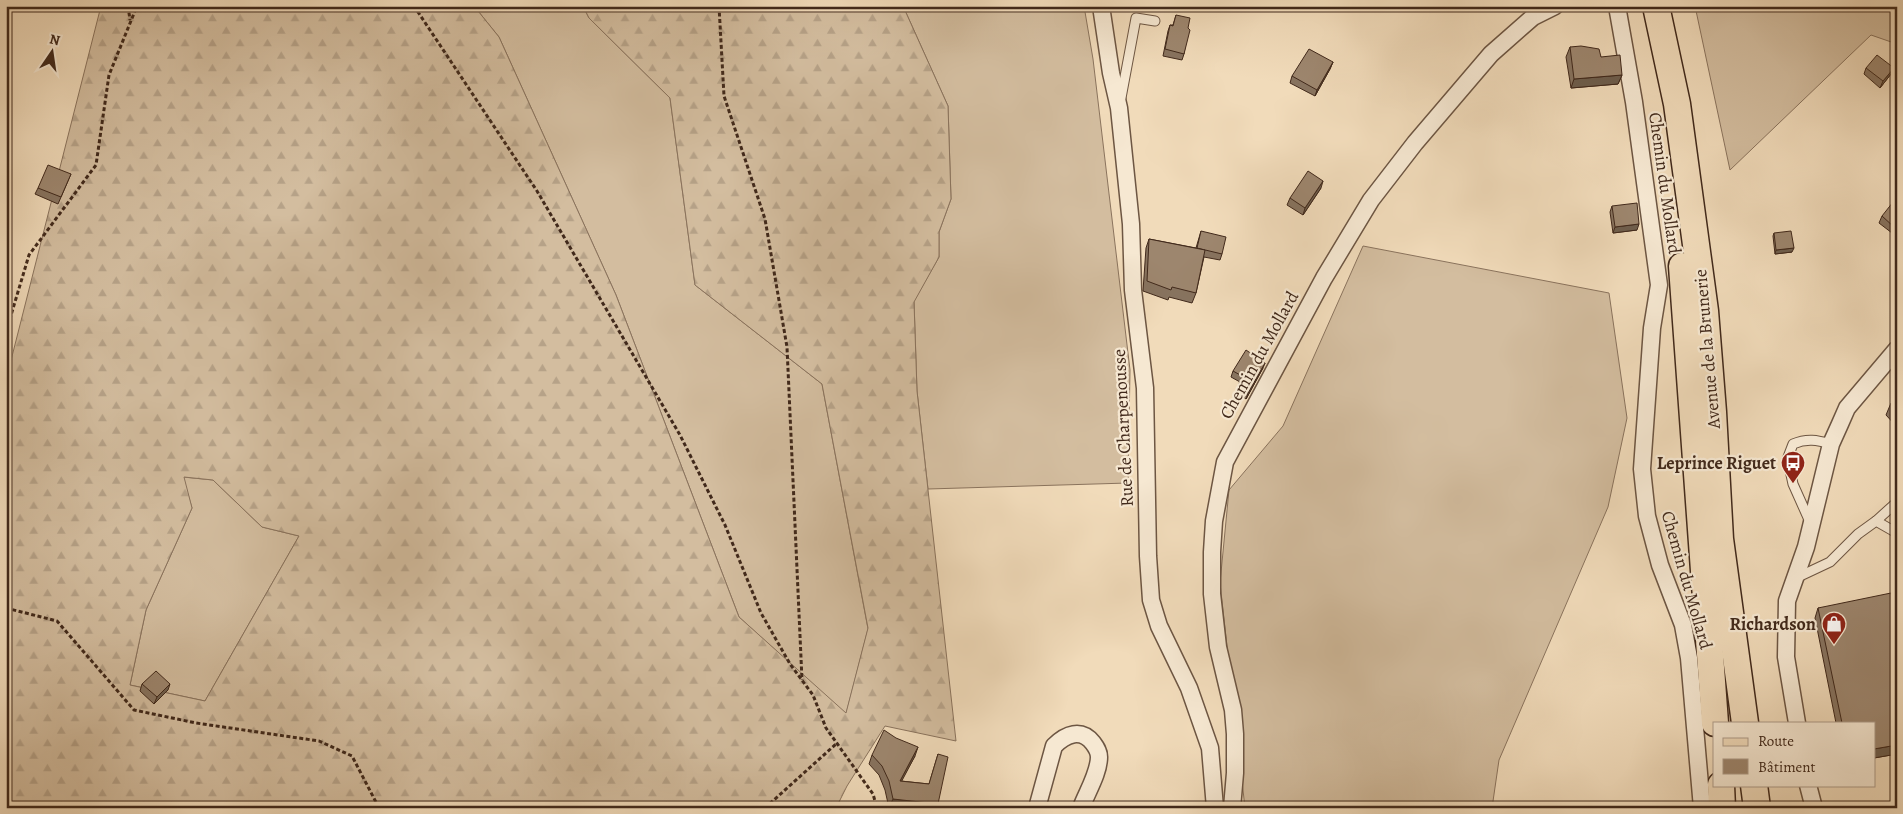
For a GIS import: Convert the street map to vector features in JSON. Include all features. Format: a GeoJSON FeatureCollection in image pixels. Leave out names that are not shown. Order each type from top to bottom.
{"type":"FeatureCollection","features":[{"type":"Feature","properties":{"kind":"main road"},"geometry":{"type":"LineString","coordinates":[[1640,6],[1666,138],[1679,234],[1688,326],[1715,722]]}},
{"type":"Feature","properties":{"kind":"main road","name":"Avenue de la Brunerie"},"geometry":{"type":"LineString","coordinates":[[1656,6],[1677,104],[1705,311],[1720,539],[1745,722]]}},
{"type":"Feature","properties":{"kind":"main road"},"geometry":{"type":"LineString","coordinates":[[1720,539],[1730,722]]}},
{"type":"Feature","properties":{"kind":"main road"},"geometry":{"type":"LineString","coordinates":[[1720,786],[1722,808]]}},
{"type":"Feature","properties":{"kind":"main road"},"geometry":{"type":"LineString","coordinates":[[1726,808],[1727,786]]}},
{"type":"Feature","properties":{"kind":"main road"},"geometry":{"type":"LineString","coordinates":[[1754,786],[1756,808]]}},
{"type":"Feature","properties":{"kind":"street","name":"Rue de Charpenousse"},"geometry":{"type":"LineString","coordinates":[[1101,6],[1111,73],[1119,108],[1132,224],[1133,290],[1145,388],[1148,556],[1151,600],[1158,626],[1189,688],[1207,739],[1214,780],[1215,808]]}},
{"type":"Feature","properties":{"kind":"street","name":"Chemin du Mollard"},"geometry":{"type":"LineString","coordinates":[[1232,808],[1236,773],[1233,710],[1218,647],[1212,594],[1214,521],[1225,462],[1324,278],[1371,200],[1415,143],[1491,54],[1534,17],[1556,6]]}},
{"type":"Feature","properties":{"kind":"street","name":"Chemin du Mollard"},"geometry":{"type":"LineString","coordinates":[[1617,6],[1634,102],[1659,285],[1652,328],[1642,469],[1646,516],[1660,565],[1682,625],[1689,658],[1702,808]]}},
{"type":"Feature","properties":{"kind":"street"},"geometry":{"type":"LineString","coordinates":[[1797,722],[1786,657],[1787,601],[1812,526],[1831,444],[1847,408],[1897,349]]}},
{"type":"Feature","properties":{"kind":"street"},"geometry":{"type":"LineString","coordinates":[[1037,808],[1054,746],[1061,739],[1071,734],[1079,733],[1089,738],[1096,746],[1099,754],[1098,766],[1081,808]]}},
{"type":"Feature","properties":{"kind":"street"},"geometry":{"type":"LineString","coordinates":[[1808,786],[1814,808]]}},
{"type":"Feature","properties":{"kind":"lane"},"geometry":{"type":"LineString","coordinates":[[1119,108],[1136,18],[1155,21]]}},
{"type":"Feature","properties":{"kind":"lane"},"geometry":{"type":"LineString","coordinates":[[1812,526],[1793,484],[1788,457],[1793,444],[1801,441],[1814,439],[1831,444]]}},
{"type":"Feature","properties":{"kind":"lane"},"geometry":{"type":"LineString","coordinates":[[1795,578],[1830,562],[1858,534],[1897,502]]}},
{"type":"Feature","properties":{"kind":"lane"},"geometry":{"type":"LineString","coordinates":[[1876,521],[1897,533]]}},
{"type":"Feature","properties":{"kind":"path"},"geometry":{"type":"LineString","coordinates":[[128,6],[131,23]]}},
{"type":"Feature","properties":{"kind":"path"},"geometry":{"type":"LineString","coordinates":[[6,332],[29,256],[96,165],[109,75],[137,6]]}},
{"type":"Feature","properties":{"kind":"path"},"geometry":{"type":"LineString","coordinates":[[414,6],[537,191],[680,435],[725,525],[761,613],[790,664],[813,695],[826,728],[872,794],[878,808]]}},
{"type":"Feature","properties":{"kind":"path"},"geometry":{"type":"LineString","coordinates":[[719,6],[724,96],[765,219],[786,347],[802,681]]}},
{"type":"Feature","properties":{"kind":"path"},"geometry":{"type":"LineString","coordinates":[[6,608],[57,621],[134,710],[196,723],[319,741],[352,756],[379,808]]}},
{"type":"Feature","properties":{"kind":"path"},"geometry":{"type":"LineString","coordinates":[[764,808],[836,744]]}},
{"type":"Feature","properties":{"kind":"green space"},"geometry":{"type":"Polygon","coordinates":[[[101,6],[474,6],[499,37],[616,295],[739,617],[846,713],[868,628],[822,384],[695,285],[670,98],[589,18],[583,6],[903,6],[948,106],[951,199],[939,232],[939,257],[914,302],[917,391],[956,741],[885,726],[847,786],[836,808],[6,808],[6,380],[101,6]],[[184,477],[192,508],[146,610],[130,685],[205,701],[299,536],[262,527],[213,480],[184,477]]]}},
{"type":"Feature","properties":{"kind":"green space"},"geometry":{"type":"Polygon","coordinates":[[[474,6],[583,6],[589,18],[670,98],[695,285],[822,384],[868,629],[846,714],[739,617],[616,295],[499,37],[474,6]]]}},
{"type":"Feature","properties":{"kind":"green space"},"geometry":{"type":"Polygon","coordinates":[[[903,6],[1084,6],[1093,59],[1130,370],[1128,483],[928,489],[917,391],[914,301],[939,257],[939,232],[951,199],[948,106],[903,6]]]}},
{"type":"Feature","properties":{"kind":"green space"},"geometry":{"type":"Polygon","coordinates":[[[1695,6],[1897,6],[1897,44],[1871,35],[1730,170],[1695,6]]]}},
{"type":"Feature","properties":{"kind":"green space"},"geometry":{"type":"Polygon","coordinates":[[[1363,246],[1609,293],[1627,418],[1608,507],[1499,760],[1492,808],[1245,808],[1220,583],[1229,490],[1283,426],[1363,246]]]}},
{"type":"Feature","properties":{"kind":"green space"},"geometry":{"type":"Polygon","coordinates":[[[183,477],[213,480],[262,527],[299,536],[205,701],[130,685],[146,610],[192,508],[183,477]]]}},
{"type":"Feature","properties":{"kind":"building"},"geometry":{"type":"Polygon","coordinates":[[[1176,15],[1190,18],[1188,28],[1190,30],[1184,54],[1165,49],[1170,25],[1173,26],[1176,15]]]}},
{"type":"Feature","properties":{"kind":"building"},"geometry":{"type":"Polygon","coordinates":[[[1581,46],[1599,49],[1601,57],[1620,55],[1622,75],[1574,79],[1570,47],[1581,46]]]}},
{"type":"Feature","properties":{"kind":"building"},"geometry":{"type":"Polygon","coordinates":[[[1309,49],[1333,62],[1317,90],[1292,76],[1309,49]]]}},
{"type":"Feature","properties":{"kind":"building"},"geometry":{"type":"Polygon","coordinates":[[[1877,55],[1894,68],[1883,81],[1866,68],[1877,55]]]}},
{"type":"Feature","properties":{"kind":"building"},"geometry":{"type":"Polygon","coordinates":[[[48,165],[71,174],[61,197],[38,188],[48,165]]]}},
{"type":"Feature","properties":{"kind":"building"},"geometry":{"type":"Polygon","coordinates":[[[1308,171],[1323,181],[1305,208],[1290,198],[1308,171]]]}},
{"type":"Feature","properties":{"kind":"building"},"geometry":{"type":"Polygon","coordinates":[[[1897,197],[1897,223],[1894,227],[1882,216],[1897,197]]]}},
{"type":"Feature","properties":{"kind":"building"},"geometry":{"type":"Polygon","coordinates":[[[1637,203],[1639,224],[1615,227],[1612,206],[1637,203]]]}},
{"type":"Feature","properties":{"kind":"building"},"geometry":{"type":"Polygon","coordinates":[[[1201,231],[1226,237],[1222,254],[1197,248],[1201,231]]]}},
{"type":"Feature","properties":{"kind":"building"},"geometry":{"type":"Polygon","coordinates":[[[1791,231],[1794,248],[1776,250],[1774,233],[1791,231]]]}},
{"type":"Feature","properties":{"kind":"building"},"geometry":{"type":"Polygon","coordinates":[[[1149,239],[1205,250],[1196,293],[1172,287],[1171,290],[1147,281],[1149,239]]]}},
{"type":"Feature","properties":{"kind":"building"},"geometry":{"type":"Polygon","coordinates":[[[1246,350],[1265,363],[1248,393],[1238,386],[1242,376],[1233,371],[1246,350]]]}},
{"type":"Feature","properties":{"kind":"building"},"geometry":{"type":"Polygon","coordinates":[[[1897,397],[1897,409],[1891,403],[1897,397]]]}},
{"type":"Feature","properties":{"kind":"building"},"geometry":{"type":"Polygon","coordinates":[[[1891,593],[1897,619],[1897,745],[1876,749],[1876,722],[1842,722],[1818,608],[1891,593]]]}},
{"type":"Feature","properties":{"kind":"building"},"geometry":{"type":"Polygon","coordinates":[[[156,671],[170,684],[157,697],[142,684],[156,671]]]}},
{"type":"Feature","properties":{"kind":"building"},"geometry":{"type":"Polygon","coordinates":[[[884,730],[896,738],[918,747],[900,781],[929,784],[938,754],[948,757],[938,804],[893,799],[889,781],[882,766],[872,755],[884,730]]]}},
{"type":"Feature","properties":{"kind":"building"},"geometry":{"type":"Polygon","coordinates":[[[291,803],[295,808],[286,808],[291,803]]]}},
{"type":"Feature","properties":{"kind":"place","name":"Leprince Riguet"},"geometry":{"type":"Point","coordinates":[1793,484]}},
{"type":"Feature","properties":{"kind":"place","name":"Richardson"},"geometry":{"type":"Point","coordinates":[1834,645]}}]}
